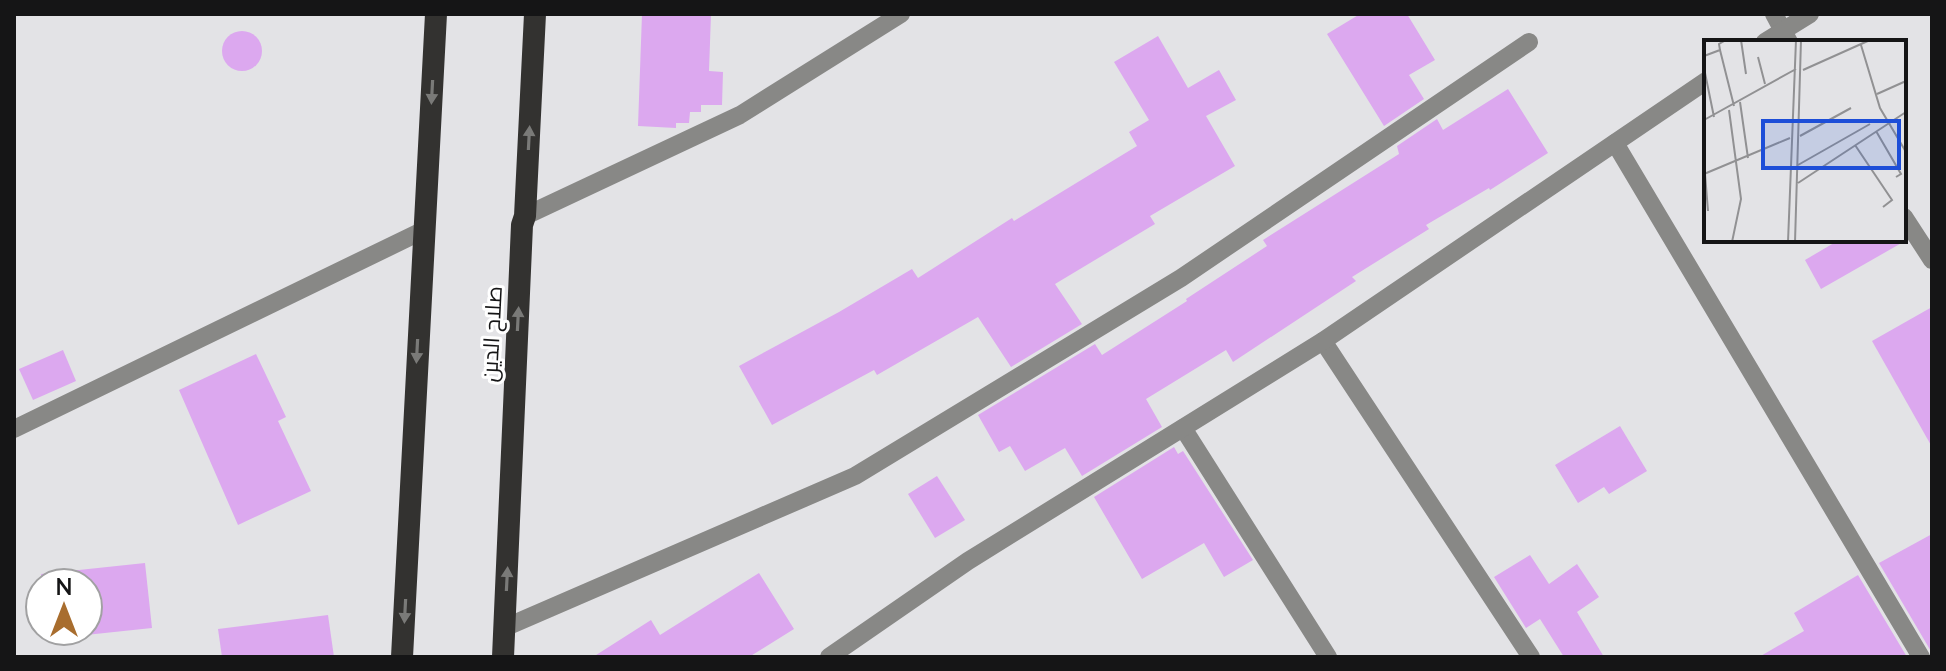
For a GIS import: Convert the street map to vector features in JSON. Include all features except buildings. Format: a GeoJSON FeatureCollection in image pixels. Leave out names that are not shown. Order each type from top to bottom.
{"type":"FeatureCollection","features":[{"type":"Feature","properties":{"kind":"highway"},"geometry":{"type":"LineString","coordinates":[[402,657],[436,14]]}},
{"type":"Feature","properties":{"kind":"highway","name":"صلاح الدين"},"geometry":{"type":"LineString","coordinates":[[503,657],[521,241],[525,216],[535,14]]}},
{"type":"Feature","properties":{"kind":"lane"},"geometry":{"type":"LineString","coordinates":[[525,216],[740,115],[901,14]]}},
{"type":"Feature","properties":{"kind":"lane"},"geometry":{"type":"LineString","coordinates":[[1782,29],[1810,14]]}},
{"type":"Feature","properties":{"kind":"lane"},"geometry":{"type":"LineString","coordinates":[[504,628],[855,476],[1181,278],[1529,42]]}},
{"type":"Feature","properties":{"kind":"lane"},"geometry":{"type":"LineString","coordinates":[[829,657],[968,561],[1323,341],[1704,82]]}},
{"type":"Feature","properties":{"kind":"lane"},"geometry":{"type":"LineString","coordinates":[[1615,143],[1921,657]]}},
{"type":"Feature","properties":{"kind":"lane"},"geometry":{"type":"LineString","coordinates":[[1906,220],[1932,260]]}},
{"type":"Feature","properties":{"kind":"lane"},"geometry":{"type":"LineString","coordinates":[[14,429],[424,230]]}},
{"type":"Feature","properties":{"kind":"lane"},"geometry":{"type":"LineString","coordinates":[[1323,341],[1531,657]]}},
{"type":"Feature","properties":{"kind":"lane"},"geometry":{"type":"LineString","coordinates":[[1183,428],[1328,657]]}}]}
